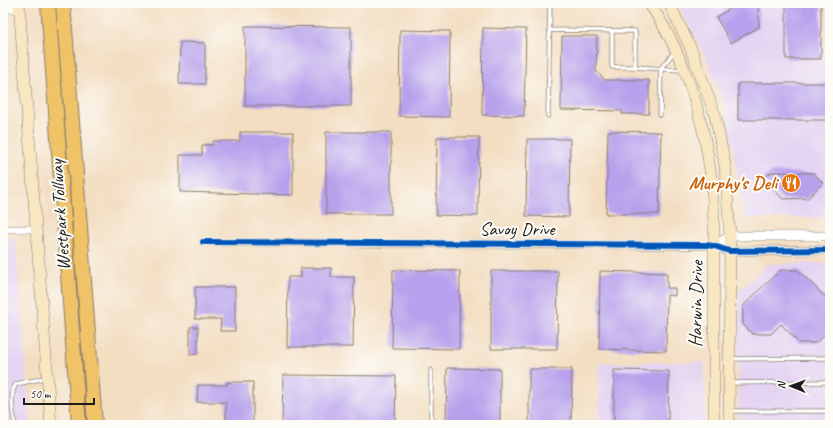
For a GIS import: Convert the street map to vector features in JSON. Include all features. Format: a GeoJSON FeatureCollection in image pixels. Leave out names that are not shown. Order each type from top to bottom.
{"type":"FeatureCollection","features":[{"type":"Feature","properties":{"kind":"highway","name":"Westpark Tollway"},"geometry":{"type":"LineString","coordinates":[[48,3],[79,425]]}},
{"type":"Feature","properties":{"kind":"highway","name":"Westpark Tollway"},"geometry":{"type":"LineString","coordinates":[[63,3],[95,425]]}},
{"type":"Feature","properties":{"kind":"main road","name":"Harwin Drive"},"geometry":{"type":"LineString","coordinates":[[649,3],[666,27],[684,70],[702,123],[714,202],[714,425]]}},
{"type":"Feature","properties":{"kind":"main road","name":"Harwin Drive"},"geometry":{"type":"LineString","coordinates":[[669,3],[692,49],[715,115],[725,165],[730,236],[729,425]]}},
{"type":"Feature","properties":{"kind":"main road"},"geometry":{"type":"LineString","coordinates":[[20,6],[51,425]]}},
{"type":"Feature","properties":{"kind":"main road"},"geometry":{"type":"LineString","coordinates":[[702,123],[715,115]]}},
{"type":"Feature","properties":{"kind":"main road"},"geometry":{"type":"LineString","coordinates":[[713,358],[730,358]]}},
{"type":"Feature","properties":{"kind":"street"},"geometry":{"type":"LineString","coordinates":[[3,9],[20,6]]}},
{"type":"Feature","properties":{"kind":"street"},"geometry":{"type":"LineString","coordinates":[[3,229],[36,229]]}},
{"type":"Feature","properties":{"kind":"street"},"geometry":{"type":"LineString","coordinates":[[714,246],[730,236],[830,236]]}},
{"type":"Feature","properties":{"kind":"street","name":"Savoy Drive"},"geometry":{"type":"LineString","coordinates":[[203,242],[714,246],[729,251],[830,250]]}},
{"type":"Feature","properties":{"kind":"lane"},"geometry":{"type":"LineString","coordinates":[[548,116],[550,3]]}},
{"type":"Feature","properties":{"kind":"lane"},"geometry":{"type":"LineString","coordinates":[[549,30],[635,31],[635,68]]}},
{"type":"Feature","properties":{"kind":"lane"},"geometry":{"type":"LineString","coordinates":[[612,31],[612,68],[661,68],[684,70]]}},
{"type":"Feature","properties":{"kind":"lane"},"geometry":{"type":"LineString","coordinates":[[660,115],[661,68],[675,50]]}},
{"type":"Feature","properties":{"kind":"lane"},"geometry":{"type":"LineString","coordinates":[[730,358],[830,358]]}},
{"type":"Feature","properties":{"kind":"lane"},"geometry":{"type":"LineString","coordinates":[[431,370],[431,425]]}},
{"type":"Feature","properties":{"kind":"lane"},"geometry":{"type":"LineString","coordinates":[[14,425],[12,390],[16,384],[47,377]]}},
{"type":"Feature","properties":{"kind":"lane"},"geometry":{"type":"LineString","coordinates":[[729,383],[830,382]]}},
{"type":"Feature","properties":{"kind":"lane"},"geometry":{"type":"LineString","coordinates":[[729,411],[830,411]]}},
{"type":"Feature","properties":{"kind":"shaded area"},"geometry":{"type":"Polygon","coordinates":[[[677,3],[824,3],[823,62],[830,61],[830,218],[744,218],[734,152],[724,105],[709,64],[677,3]]]}},
{"type":"Feature","properties":{"kind":"shaded area"},"geometry":{"type":"Polygon","coordinates":[[[3,239],[15,239],[31,425],[3,425],[3,239]]]}},
{"type":"Feature","properties":{"kind":"shaded area"},"geometry":{"type":"Polygon","coordinates":[[[830,263],[830,425],[738,425],[739,291],[767,264],[830,263]]]}},
{"type":"Feature","properties":{"kind":"shaded area"},"geometry":{"type":"Polygon","coordinates":[[[704,362],[705,425],[599,425],[599,363],[704,362]]]}},
{"type":"Feature","properties":{"kind":"building"},"geometry":{"type":"Polygon","coordinates":[[[740,3],[758,3],[759,27],[731,43],[716,17],[740,3]]]}},
{"type":"Feature","properties":{"kind":"building"},"geometry":{"type":"Polygon","coordinates":[[[786,3],[821,3],[821,59],[786,59],[786,3]]]}},
{"type":"Feature","properties":{"kind":"building"},"geometry":{"type":"Polygon","coordinates":[[[245,26],[351,27],[351,106],[245,106],[245,26]]]}},
{"type":"Feature","properties":{"kind":"building"},"geometry":{"type":"Polygon","coordinates":[[[483,28],[526,29],[524,116],[482,115],[483,28]]]}},
{"type":"Feature","properties":{"kind":"building"},"geometry":{"type":"Polygon","coordinates":[[[400,30],[450,31],[449,117],[399,116],[400,30]]]}},
{"type":"Feature","properties":{"kind":"building"},"geometry":{"type":"Polygon","coordinates":[[[562,36],[597,36],[596,71],[605,80],[649,80],[649,114],[622,114],[622,111],[561,110],[562,36]]]}},
{"type":"Feature","properties":{"kind":"building"},"geometry":{"type":"Polygon","coordinates":[[[180,42],[205,43],[205,84],[179,84],[180,42]]]}},
{"type":"Feature","properties":{"kind":"building"},"geometry":{"type":"Polygon","coordinates":[[[738,83],[830,83],[830,120],[738,120],[738,83]]]}},
{"type":"Feature","properties":{"kind":"building"},"geometry":{"type":"Polygon","coordinates":[[[608,131],[661,132],[659,214],[606,214],[608,131]]]}},
{"type":"Feature","properties":{"kind":"building"},"geometry":{"type":"Polygon","coordinates":[[[240,132],[293,132],[293,195],[180,192],[180,155],[202,155],[202,145],[213,145],[213,141],[240,141],[240,132]]]}},
{"type":"Feature","properties":{"kind":"building"},"geometry":{"type":"Polygon","coordinates":[[[326,132],[391,132],[391,214],[326,214],[326,132]]]}},
{"type":"Feature","properties":{"kind":"building"},"geometry":{"type":"Polygon","coordinates":[[[437,137],[479,137],[478,216],[436,215],[437,137]]]}},
{"type":"Feature","properties":{"kind":"building"},"geometry":{"type":"Polygon","coordinates":[[[527,139],[570,139],[569,217],[526,216],[527,139]]]}},
{"type":"Feature","properties":{"kind":"building"},"geometry":{"type":"Polygon","coordinates":[[[771,172],[814,173],[823,183],[808,198],[783,199],[763,179],[771,172]]]}},
{"type":"Feature","properties":{"kind":"building"},"geometry":{"type":"Polygon","coordinates":[[[301,268],[331,268],[331,277],[354,277],[353,347],[287,347],[288,277],[301,277],[301,268]]]}},
{"type":"Feature","properties":{"kind":"building"},"geometry":{"type":"Polygon","coordinates":[[[393,270],[460,271],[459,349],[392,348],[393,270]]]}},
{"type":"Feature","properties":{"kind":"building"},"geometry":{"type":"Polygon","coordinates":[[[780,270],[798,270],[830,302],[830,330],[816,343],[799,343],[781,324],[771,334],[752,334],[743,324],[743,306],[780,270]]]}},
{"type":"Feature","properties":{"kind":"building"},"geometry":{"type":"Polygon","coordinates":[[[491,271],[558,271],[557,349],[491,349],[491,271]]]}},
{"type":"Feature","properties":{"kind":"building"},"geometry":{"type":"Polygon","coordinates":[[[600,271],[667,273],[667,288],[675,288],[675,296],[667,295],[666,351],[599,349],[600,271]]]}},
{"type":"Feature","properties":{"kind":"building"},"geometry":{"type":"Polygon","coordinates":[[[195,287],[235,287],[235,331],[220,331],[221,319],[195,319],[195,287]]]}},
{"type":"Feature","properties":{"kind":"building"},"geometry":{"type":"Polygon","coordinates":[[[190,327],[198,327],[198,354],[190,355],[190,327]]]}},
{"type":"Feature","properties":{"kind":"building"},"geometry":{"type":"Polygon","coordinates":[[[447,368],[500,369],[500,425],[446,425],[447,368]]]}},
{"type":"Feature","properties":{"kind":"building"},"geometry":{"type":"Polygon","coordinates":[[[529,369],[572,369],[571,425],[529,425],[529,369]]]}},
{"type":"Feature","properties":{"kind":"building"},"geometry":{"type":"Polygon","coordinates":[[[614,370],[669,371],[668,425],[614,425],[614,370]]]}},
{"type":"Feature","properties":{"kind":"building"},"geometry":{"type":"Polygon","coordinates":[[[283,375],[396,376],[395,425],[282,425],[283,375]]]}},
{"type":"Feature","properties":{"kind":"building"},"geometry":{"type":"Polygon","coordinates":[[[227,382],[253,382],[253,425],[226,425],[226,402],[197,402],[198,385],[227,385],[227,382]]]}},
{"type":"Feature","properties":{"kind":"cycle path"},"geometry":{"type":"LineString","coordinates":[[203,242],[706,245],[729,251],[830,250]]}},
{"type":"Feature","properties":{"kind":"place","name":"Murphy's Deli"},"geometry":{"type":"Point","coordinates":[791,183]}}]}
